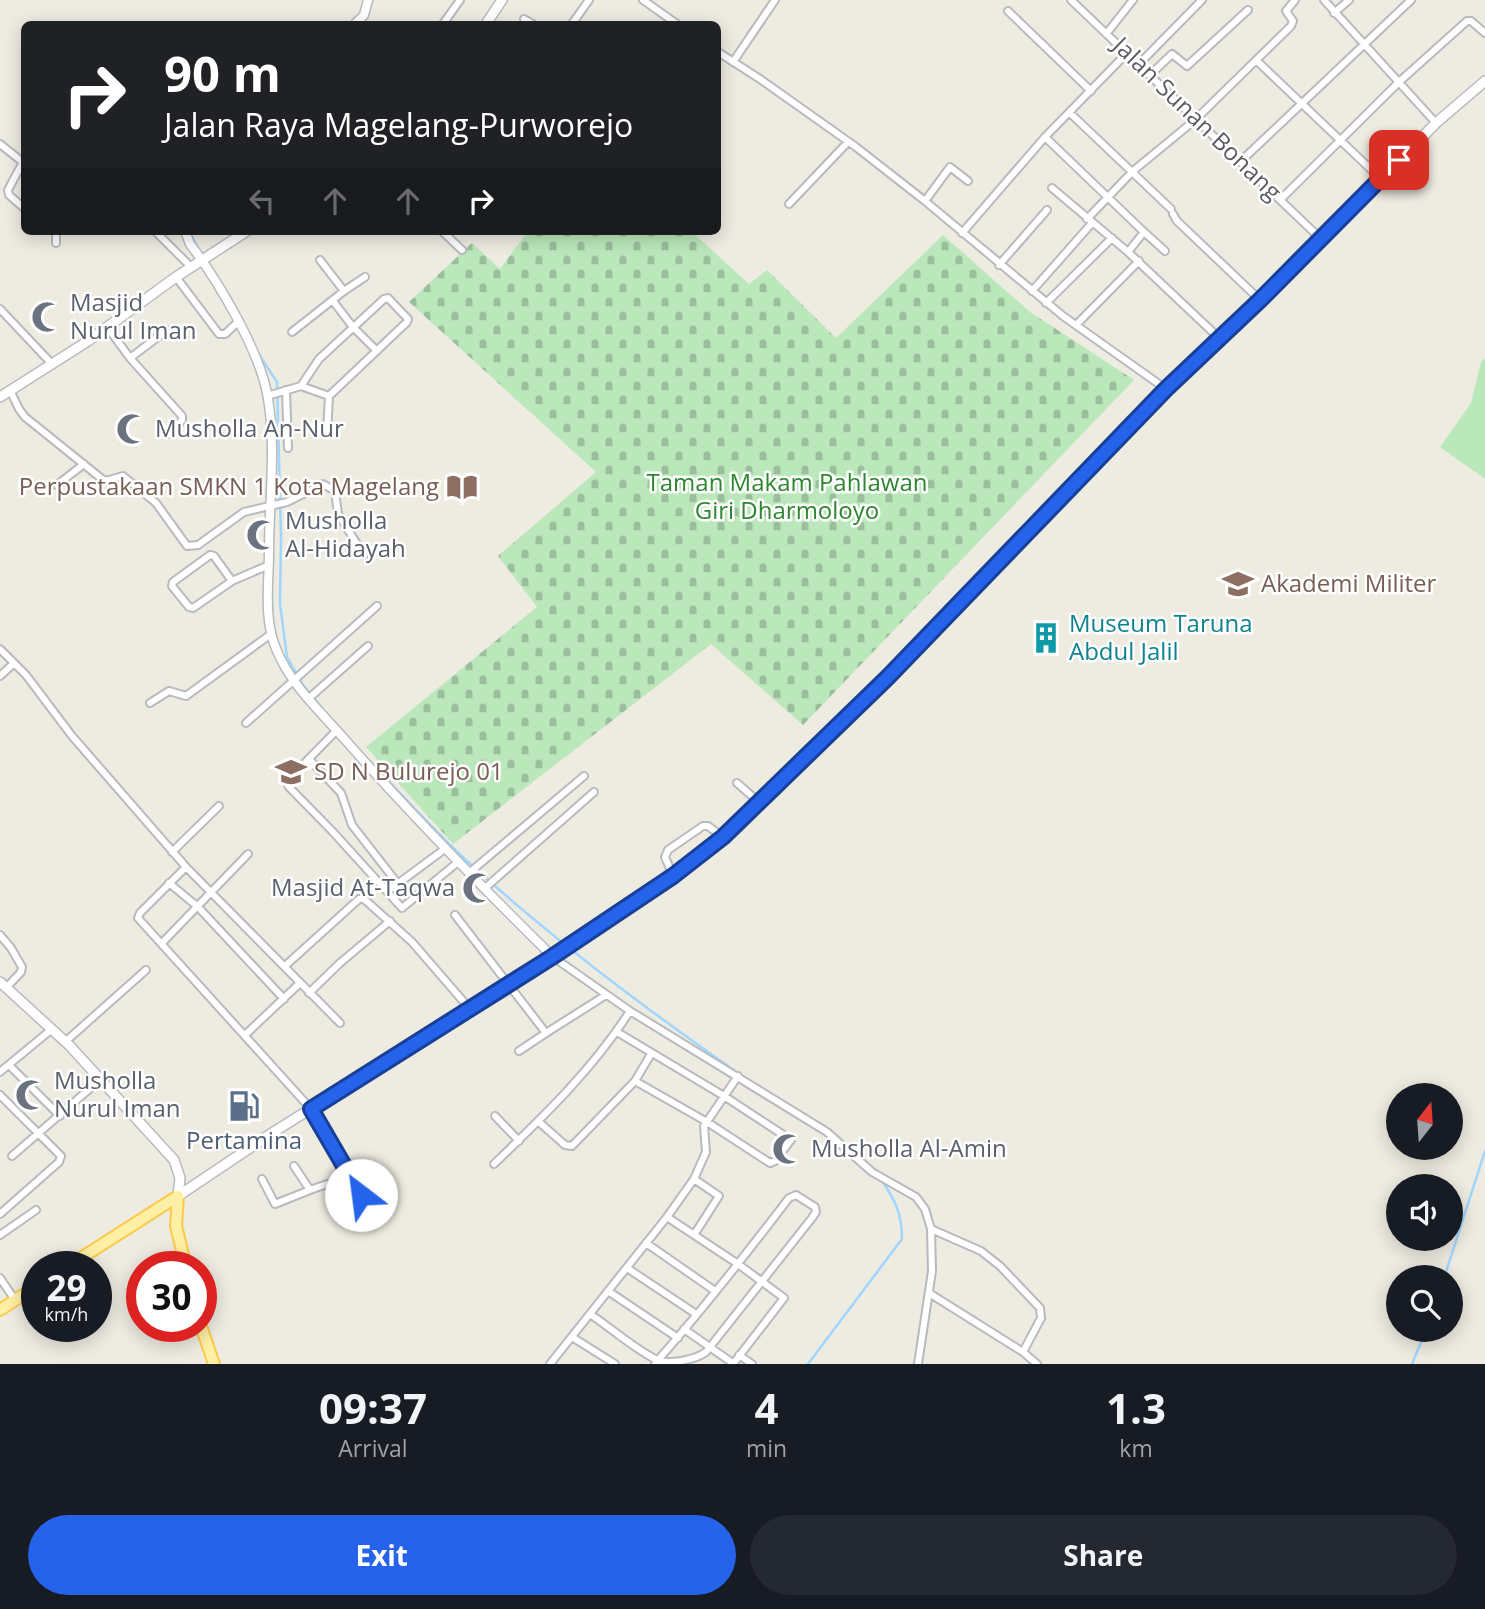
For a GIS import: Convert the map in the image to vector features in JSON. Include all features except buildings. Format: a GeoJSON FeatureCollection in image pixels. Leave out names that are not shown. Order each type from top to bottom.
{"type":"FeatureCollection","features":[{"type":"Feature","properties":{"kind":"main road"},"geometry":{"type":"LineString","coordinates":[[488,21],[502,0]]}},
{"type":"Feature","properties":{"kind":"main road"},"geometry":{"type":"LineString","coordinates":[[92,1251],[558,953],[673,876],[723,837],[904,661],[1166,389],[1260,300],[1436,123],[1485,81]]}},
{"type":"Feature","properties":{"kind":"main road"},"geometry":{"type":"LineString","coordinates":[[0,397],[108,328],[176,277],[240,235]]}},
{"type":"Feature","properties":{"kind":"main road"},"geometry":{"type":"LineString","coordinates":[[3,985],[65,1042],[174,1160],[180,1174],[176,1226],[182,1251]]}},
{"type":"Feature","properties":{"kind":"main road"},"geometry":{"type":"LineString","coordinates":[[0,1310],[21,1296]]}},
{"type":"Feature","properties":{"kind":"main road"},"geometry":{"type":"LineString","coordinates":[[206,1342],[214,1364]]}},
{"type":"Feature","properties":{"kind":"street"},"geometry":{"type":"LineString","coordinates":[[358,21],[364,15],[368,0]]}},
{"type":"Feature","properties":{"kind":"street"},"geometry":{"type":"LineString","coordinates":[[445,21],[460,0]]}},
{"type":"Feature","properties":{"kind":"street"},"geometry":{"type":"LineString","coordinates":[[574,21],[589,0]]}},
{"type":"Feature","properties":{"kind":"street"},"geometry":{"type":"LineString","coordinates":[[733,62],[775,0]]}},
{"type":"Feature","properties":{"kind":"street","name":"Jalan Sunan Bonang"},"geometry":{"type":"LineString","coordinates":[[1072,0],[1321,239]]}},
{"type":"Feature","properties":{"kind":"street"},"geometry":{"type":"LineString","coordinates":[[1118,0],[1125,7]]}},
{"type":"Feature","properties":{"kind":"street"},"geometry":{"type":"LineString","coordinates":[[1107,33],[1133,0]]}},
{"type":"Feature","properties":{"kind":"street"},"geometry":{"type":"LineString","coordinates":[[1139,64],[1202,0]]}},
{"type":"Feature","properties":{"kind":"street"},"geometry":{"type":"LineString","coordinates":[[1032,291],[1133,171],[1195,120],[1293,24],[1286,10],[1295,0]]}},
{"type":"Feature","properties":{"kind":"street"},"geometry":{"type":"LineString","coordinates":[[1324,0],[1436,123]]}},
{"type":"Feature","properties":{"kind":"street"},"geometry":{"type":"LineString","coordinates":[[1334,13],[1349,0]]}},
{"type":"Feature","properties":{"kind":"street"},"geometry":{"type":"LineString","coordinates":[[1241,161],[1411,0]]}},
{"type":"Feature","properties":{"kind":"street"},"geometry":{"type":"LineString","coordinates":[[647,1],[673,21]]}},
{"type":"Feature","properties":{"kind":"street"},"geometry":{"type":"LineString","coordinates":[[1150,75],[1172,54],[1187,66],[1248,10]]}},
{"type":"Feature","properties":{"kind":"street"},"geometry":{"type":"LineString","coordinates":[[1008,11],[1091,91]]}},
{"type":"Feature","properties":{"kind":"street"},"geometry":{"type":"LineString","coordinates":[[524,19],[528,21]]}},
{"type":"Feature","properties":{"kind":"street"},"geometry":{"type":"LineString","coordinates":[[1280,200],[1399,82],[1467,21],[1471,21],[1485,33]]}},
{"type":"Feature","properties":{"kind":"street"},"geometry":{"type":"LineString","coordinates":[[962,233],[1045,137],[1127,53]]}},
{"type":"Feature","properties":{"kind":"street"},"geometry":{"type":"LineString","coordinates":[[721,54],[848,142],[925,201],[1046,303],[1166,389]]}},
{"type":"Feature","properties":{"kind":"street"},"geometry":{"type":"LineString","coordinates":[[1256,60],[1381,179]]}},
{"type":"Feature","properties":{"kind":"street"},"geometry":{"type":"LineString","coordinates":[[1070,113],[1133,171],[1172,212],[1177,221],[1260,300]]}},
{"type":"Feature","properties":{"kind":"street"},"geometry":{"type":"LineString","coordinates":[[1045,137],[1165,251]]}},
{"type":"Feature","properties":{"kind":"street"},"geometry":{"type":"LineString","coordinates":[[789,204],[848,142]]}},
{"type":"Feature","properties":{"kind":"street"},"geometry":{"type":"LineString","coordinates":[[0,144],[21,161]]}},
{"type":"Feature","properties":{"kind":"street"},"geometry":{"type":"LineString","coordinates":[[925,201],[950,167],[968,181]]}},
{"type":"Feature","properties":{"kind":"street"},"geometry":{"type":"LineString","coordinates":[[21,168],[8,190],[9,195],[21,205]]}},
{"type":"Feature","properties":{"kind":"street"},"geometry":{"type":"LineString","coordinates":[[1052,188],[1139,261],[1219,338]]}},
{"type":"Feature","properties":{"kind":"street"},"geometry":{"type":"LineString","coordinates":[[999,265],[1047,210]]}},
{"type":"Feature","properties":{"kind":"street"},"geometry":{"type":"LineString","coordinates":[[1128,252],[1144,232]]}},
{"type":"Feature","properties":{"kind":"street"},"geometry":{"type":"LineString","coordinates":[[56,235],[56,243]]}},
{"type":"Feature","properties":{"kind":"street"},"geometry":{"type":"LineString","coordinates":[[159,235],[191,267]]}},
{"type":"Feature","properties":{"kind":"street"},"geometry":{"type":"LineString","coordinates":[[187,235],[190,244],[208,255],[272,394],[275,505],[269,565],[268,615],[277,651],[298,677],[310,698],[337,730],[458,862],[489,884],[558,953],[606,995],[827,1132],[880,1178],[916,1197],[925,1209],[932,1229],[932,1271],[919,1364]]}},
{"type":"Feature","properties":{"kind":"street"},"geometry":{"type":"LineString","coordinates":[[446,235],[462,250]]}},
{"type":"Feature","properties":{"kind":"street"},"geometry":{"type":"LineString","coordinates":[[1046,303],[1112,238]]}},
{"type":"Feature","properties":{"kind":"street"},"geometry":{"type":"LineString","coordinates":[[320,260],[344,291]]}},
{"type":"Feature","properties":{"kind":"street"},"geometry":{"type":"LineString","coordinates":[[1076,326],[1139,261]]}},
{"type":"Feature","properties":{"kind":"street"},"geometry":{"type":"LineString","coordinates":[[176,277],[219,334],[225,334],[239,321]]}},
{"type":"Feature","properties":{"kind":"street"},"geometry":{"type":"LineString","coordinates":[[292,331],[365,277]]}},
{"type":"Feature","properties":{"kind":"street"},"geometry":{"type":"LineString","coordinates":[[301,386],[319,359],[380,301],[386,298],[390,300],[408,321],[329,396],[327,433]]}},
{"type":"Feature","properties":{"kind":"street"},"geometry":{"type":"LineString","coordinates":[[333,301],[353,327],[377,351]]}},
{"type":"Feature","properties":{"kind":"street"},"geometry":{"type":"LineString","coordinates":[[0,309],[52,365]]}},
{"type":"Feature","properties":{"kind":"street"},"geometry":{"type":"LineString","coordinates":[[108,328],[130,358],[182,416],[182,420],[170,434]]}},
{"type":"Feature","properties":{"kind":"street"},"geometry":{"type":"LineString","coordinates":[[130,358],[167,330]]}},
{"type":"Feature","properties":{"kind":"street"},"geometry":{"type":"LineString","coordinates":[[272,394],[301,386],[329,396]]}},
{"type":"Feature","properties":{"kind":"street"},"geometry":{"type":"LineString","coordinates":[[10,390],[25,417],[104,480],[120,476],[126,478],[156,503],[187,546],[198,545],[244,512],[275,505],[323,484],[337,494],[338,514],[364,555]]}},
{"type":"Feature","properties":{"kind":"street"},"geometry":{"type":"LineString","coordinates":[[286,390],[288,448]]}},
{"type":"Feature","properties":{"kind":"street"},"geometry":{"type":"LineString","coordinates":[[57,485],[84,464]]}},
{"type":"Feature","properties":{"kind":"street"},"geometry":{"type":"LineString","coordinates":[[232,582],[214,556],[210,555],[173,582],[172,586],[189,607],[193,608],[232,582],[269,565]]}},
{"type":"Feature","properties":{"kind":"street"},"geometry":{"type":"LineString","coordinates":[[246,723],[377,606]]}},
{"type":"Feature","properties":{"kind":"street"},"geometry":{"type":"LineString","coordinates":[[150,703],[169,691],[186,696],[271,634]]}},
{"type":"Feature","properties":{"kind":"street"},"geometry":{"type":"LineString","coordinates":[[310,698],[368,646]]}},
{"type":"Feature","properties":{"kind":"street"},"geometry":{"type":"LineString","coordinates":[[0,649],[172,852],[340,1023]]}},
{"type":"Feature","properties":{"kind":"street"},"geometry":{"type":"LineString","coordinates":[[0,676],[13,663]]}},
{"type":"Feature","properties":{"kind":"street"},"geometry":{"type":"LineString","coordinates":[[337,730],[289,779],[287,785],[403,908],[458,862]]}},
{"type":"Feature","properties":{"kind":"street"},"geometry":{"type":"LineString","coordinates":[[309,758],[341,793],[352,825],[398,884]]}},
{"type":"Feature","properties":{"kind":"street"},"geometry":{"type":"LineString","coordinates":[[473,871],[584,776]]}},
{"type":"Feature","properties":{"kind":"street"},"geometry":{"type":"LineString","coordinates":[[737,783],[760,803]]}},
{"type":"Feature","properties":{"kind":"street"},"geometry":{"type":"LineString","coordinates":[[489,884],[594,792]]}},
{"type":"Feature","properties":{"kind":"street"},"geometry":{"type":"LineString","coordinates":[[172,852],[219,806]]}},
{"type":"Feature","properties":{"kind":"street"},"geometry":{"type":"LineString","coordinates":[[673,876],[664,857],[668,850],[703,826],[708,826],[723,837]]}},
{"type":"Feature","properties":{"kind":"street"},"geometry":{"type":"LineString","coordinates":[[387,891],[446,848]]}},
{"type":"Feature","properties":{"kind":"street"},"geometry":{"type":"LineString","coordinates":[[162,943],[248,854]]}},
{"type":"Feature","properties":{"kind":"street"},"geometry":{"type":"LineString","coordinates":[[186,867],[138,916],[311,1109],[361,1195]]}},
{"type":"Feature","properties":{"kind":"street"},"geometry":{"type":"LineString","coordinates":[[169,883],[198,907],[284,999]]}},
{"type":"Feature","properties":{"kind":"street"},"geometry":{"type":"LineString","coordinates":[[285,966],[359,899],[365,899],[412,942],[469,1008]]}},
{"type":"Feature","properties":{"kind":"street"},"geometry":{"type":"LineString","coordinates":[[455,915],[546,1033]]}},
{"type":"Feature","properties":{"kind":"street"},"geometry":{"type":"LineString","coordinates":[[309,993],[340,963],[390,922]]}},
{"type":"Feature","properties":{"kind":"street"},"geometry":{"type":"LineString","coordinates":[[0,935],[22,967],[21,972],[3,985]]}},
{"type":"Feature","properties":{"kind":"street"},"geometry":{"type":"LineString","coordinates":[[65,1042],[146,970]]}},
{"type":"Feature","properties":{"kind":"street"},"geometry":{"type":"LineString","coordinates":[[245,1035],[300,983]]}},
{"type":"Feature","properties":{"kind":"street"},"geometry":{"type":"LineString","coordinates":[[519,1051],[606,995]]}},
{"type":"Feature","properties":{"kind":"street"},"geometry":{"type":"LineString","coordinates":[[494,1164],[539,1122],[580,1078],[617,1032],[630,1011]]}},
{"type":"Feature","properties":{"kind":"street"},"geometry":{"type":"LineString","coordinates":[[0,1072],[52,1029]]}},
{"type":"Feature","properties":{"kind":"street"},"geometry":{"type":"LineString","coordinates":[[617,1032],[724,1096],[790,1138],[790,1141],[775,1161],[770,1163],[707,1122],[635,1081]]}},
{"type":"Feature","properties":{"kind":"street"},"geometry":{"type":"LineString","coordinates":[[539,1122],[570,1147],[635,1081],[650,1054]]}},
{"type":"Feature","properties":{"kind":"street"},"geometry":{"type":"LineString","coordinates":[[9,1065],[60,1116]]}},
{"type":"Feature","properties":{"kind":"street"},"geometry":{"type":"LineString","coordinates":[[551,1364],[694,1179],[706,1152],[704,1128],[738,1076]]}},
{"type":"Feature","properties":{"kind":"street"},"geometry":{"type":"LineString","coordinates":[[12,1156],[101,1079]]}},
{"type":"Feature","properties":{"kind":"street"},"geometry":{"type":"LineString","coordinates":[[0,1095],[61,1159],[0,1214]]}},
{"type":"Feature","properties":{"kind":"street"},"geometry":{"type":"LineString","coordinates":[[495,1116],[519,1140]]}},
{"type":"Feature","properties":{"kind":"street"},"geometry":{"type":"LineString","coordinates":[[294,1166],[310,1190]]}},
{"type":"Feature","properties":{"kind":"street"},"geometry":{"type":"LineString","coordinates":[[262,1179],[275,1205],[327,1184],[340,1188],[353,1182]]}},
{"type":"Feature","properties":{"kind":"street"},"geometry":{"type":"LineString","coordinates":[[694,1179],[719,1196],[694,1235]]}},
{"type":"Feature","properties":{"kind":"street"},"geometry":{"type":"LineString","coordinates":[[590,1314],[657,1362],[671,1362],[701,1355],[815,1214],[816,1209],[798,1196],[793,1196],[657,1362]]}},
{"type":"Feature","properties":{"kind":"street"},"geometry":{"type":"LineString","coordinates":[[0,1235],[36,1210]]}},
{"type":"Feature","properties":{"kind":"street"},"geometry":{"type":"LineString","coordinates":[[667,1217],[784,1298],[734,1364],[684,1329]]}},
{"type":"Feature","properties":{"kind":"street"},"geometry":{"type":"LineString","coordinates":[[932,1229],[981,1251],[1000,1266],[1040,1308],[1041,1318],[1022,1364]]}},
{"type":"Feature","properties":{"kind":"street"},"geometry":{"type":"LineString","coordinates":[[646,1243],[715,1291]]}},
{"type":"Feature","properties":{"kind":"street"},"geometry":{"type":"LineString","coordinates":[[627,1268],[696,1314]]}},
{"type":"Feature","properties":{"kind":"street"},"geometry":{"type":"LineString","coordinates":[[0,1278],[15,1300]]}},
{"type":"Feature","properties":{"kind":"street"},"geometry":{"type":"LineString","coordinates":[[608,1291],[678,1338]]}},
{"type":"Feature","properties":{"kind":"street"},"geometry":{"type":"LineString","coordinates":[[929,1293],[1037,1364]]}},
{"type":"Feature","properties":{"kind":"street"},"geometry":{"type":"LineString","coordinates":[[572,1337],[615,1364]]}},
{"type":"Feature","properties":{"kind":"street"},"geometry":{"type":"LineString","coordinates":[[739,1355],[752,1364]]}},
{"type":"Feature","properties":{"kind":"green space","name":"Taman Makam Pahlawan Giri Dharmoloyo"},"geometry":{"type":"Polygon","coordinates":[[[525,235],[695,235],[749,284],[767,270],[836,338],[943,235],[1030,312],[1134,380],[803,725],[711,644],[453,844],[366,747],[537,607],[498,556],[596,472],[409,302],[472,243],[500,269],[525,235]]]}},
{"type":"Feature","properties":{"kind":"green space"},"geometry":{"type":"Polygon","coordinates":[[[1485,358],[1485,479],[1440,447],[1471,403],[1481,362],[1485,358]]]}},
{"type":"Feature","properties":{"kind":"waterway"},"geometry":{"type":"LineString","coordinates":[[364,21],[372,0]]}},
{"type":"Feature","properties":{"kind":"waterway"},"geometry":{"type":"LineString","coordinates":[[191,235],[201,253]]}},
{"type":"Feature","properties":{"kind":"waterway"},"geometry":{"type":"LineString","coordinates":[[256,350],[277,382],[280,604],[287,657],[303,685],[326,713]]}},
{"type":"Feature","properties":{"kind":"waterway"},"geometry":{"type":"LineString","coordinates":[[358,749],[452,847],[498,889],[633,997],[738,1073]]}},
{"type":"Feature","properties":{"kind":"waterway"},"geometry":{"type":"LineString","coordinates":[[1448,1265],[1485,1151]]}},
{"type":"Feature","properties":{"kind":"waterway"},"geometry":{"type":"LineString","coordinates":[[808,1364],[902,1239],[897,1207],[881,1179]]}},
{"type":"Feature","properties":{"kind":"waterway"},"geometry":{"type":"LineString","coordinates":[[1412,1364],[1421,1342]]}},
{"type":"Feature","properties":{"kind":"place","name":"Masjid Nurul Iman"},"geometry":{"type":"Point","coordinates":[47,317]}},
{"type":"Feature","properties":{"kind":"place","name":"Musholla An-Nur"},"geometry":{"type":"Point","coordinates":[132,429]}},
{"type":"Feature","properties":{"kind":"place","name":"Perpustakaan SMKN 1 Kota Magelang"},"geometry":{"type":"Point","coordinates":[462,487]}},
{"type":"Feature","properties":{"kind":"place","name":"Musholla Al-Hidayah"},"geometry":{"type":"Point","coordinates":[262,535]}},
{"type":"Feature","properties":{"kind":"place","name":"Akademi Militer"},"geometry":{"type":"Point","coordinates":[1238,584]}},
{"type":"Feature","properties":{"kind":"place","name":"Museum Taruna Abdul Jalil"},"geometry":{"type":"Point","coordinates":[1046,638]}},
{"type":"Feature","properties":{"kind":"place","name":"SD N Bulurejo 01"},"geometry":{"type":"Point","coordinates":[291,772]}},
{"type":"Feature","properties":{"kind":"place","name":"Masjid At-Taqwa"},"geometry":{"type":"Point","coordinates":[478,888]}},
{"type":"Feature","properties":{"kind":"place","name":"Musholla Nurul Iman"},"geometry":{"type":"Point","coordinates":[31,1095]}},
{"type":"Feature","properties":{"kind":"place","name":"Pertamina"},"geometry":{"type":"Point","coordinates":[244,1106]}},
{"type":"Feature","properties":{"kind":"place","name":"Musholla Al-Amin"},"geometry":{"type":"Point","coordinates":[788,1149]}},
{"type":"Feature","properties":{"kind":"route"},"geometry":{"type":"LineString","coordinates":[[361,1195],[311,1109],[552,957],[673,876],[723,837],[888,677],[1166,389],[1260,300],[1399,160]]}}]}
